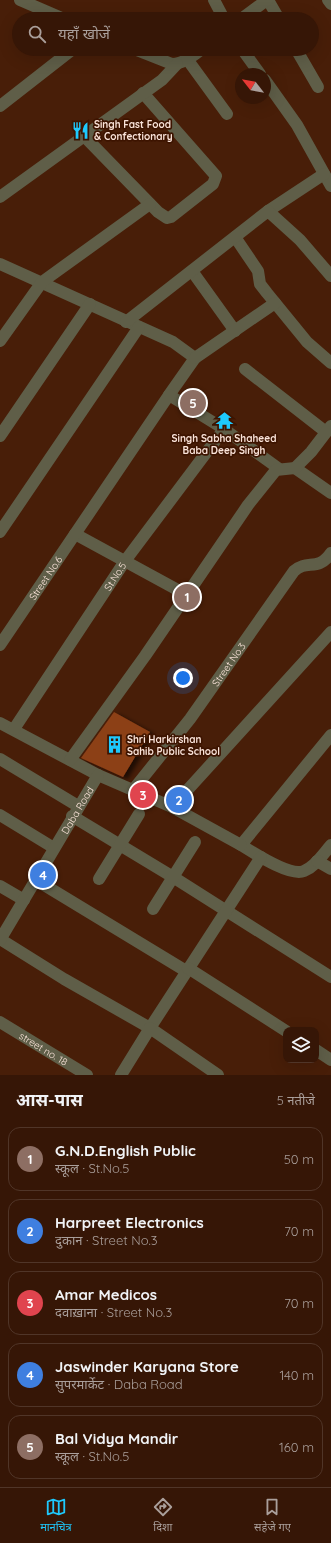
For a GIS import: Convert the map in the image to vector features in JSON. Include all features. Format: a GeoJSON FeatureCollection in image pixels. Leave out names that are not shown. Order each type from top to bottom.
{"type":"FeatureCollection","features":[{"type":"Feature","properties":{"kind":"street"},"geometry":{"type":"LineString","coordinates":[[20,0],[48,12]]}},
{"type":"Feature","properties":{"kind":"street"},"geometry":{"type":"LineString","coordinates":[[214,0],[220,12]]}},
{"type":"Feature","properties":{"kind":"street"},"geometry":{"type":"LineString","coordinates":[[251,12],[268,0],[275,12]]}},
{"type":"Feature","properties":{"kind":"street"},"geometry":{"type":"LineString","coordinates":[[328,0],[331,4]]}},
{"type":"Feature","properties":{"kind":"street"},"geometry":{"type":"LineString","coordinates":[[0,106],[64,56]]}},
{"type":"Feature","properties":{"kind":"street"},"geometry":{"type":"LineString","coordinates":[[150,56],[166,63],[182,62]]}},
{"type":"Feature","properties":{"kind":"street"},"geometry":{"type":"LineString","coordinates":[[0,197],[162,80],[182,62],[191,56]]}},
{"type":"Feature","properties":{"kind":"street"},"geometry":{"type":"LineString","coordinates":[[247,56],[256,68]]}},
{"type":"Feature","properties":{"kind":"street"},"geometry":{"type":"LineString","coordinates":[[300,56],[318,87]]}},
{"type":"Feature","properties":{"kind":"street"},"geometry":{"type":"LineString","coordinates":[[182,62],[227,114]]}},
{"type":"Feature","properties":{"kind":"street"},"geometry":{"type":"LineString","coordinates":[[271,88],[297,125],[331,186]]}},
{"type":"Feature","properties":{"kind":"street"},"geometry":{"type":"LineString","coordinates":[[84,136],[150,204],[163,216],[171,217],[214,184],[216,176],[143,93]]}},
{"type":"Feature","properties":{"kind":"street"},"geometry":{"type":"LineString","coordinates":[[126,322],[268,211],[324,174]]}},
{"type":"Feature","properties":{"kind":"street"},"geometry":{"type":"LineString","coordinates":[[0,341],[42,282],[150,204]]}},
{"type":"Feature","properties":{"kind":"street"},"geometry":{"type":"LineString","coordinates":[[268,211],[300,240],[331,276]]}},
{"type":"Feature","properties":{"kind":"street"},"geometry":{"type":"LineString","coordinates":[[235,237],[258,271],[260,284],[307,342],[331,363]]}},
{"type":"Feature","properties":{"kind":"street"},"geometry":{"type":"LineString","coordinates":[[1,268],[42,282],[126,322],[174,342],[195,358],[275,303]]}},
{"type":"Feature","properties":{"kind":"street"},"geometry":{"type":"LineString","coordinates":[[192,271],[235,331]]}},
{"type":"Feature","properties":{"kind":"street"},"geometry":{"type":"LineString","coordinates":[[0,436],[90,304]]}},
{"type":"Feature","properties":{"kind":"street"},"geometry":{"type":"LineString","coordinates":[[0,532],[139,327]]}},
{"type":"Feature","properties":{"kind":"street","name":"Street No.6"},"geometry":{"type":"LineString","coordinates":[[0,645],[195,358]]}},
{"type":"Feature","properties":{"kind":"street"},"geometry":{"type":"LineString","coordinates":[[170,395],[224,429],[278,468],[292,470],[312,452],[329,429],[245,369]]}},
{"type":"Feature","properties":{"kind":"street","name":"St.No.5"},"geometry":{"type":"LineString","coordinates":[[14,729],[125,561],[224,429]]}},
{"type":"Feature","properties":{"kind":"street"},"geometry":{"type":"LineString","coordinates":[[70,760],[187,595],[248,504],[278,468]]}},
{"type":"Feature","properties":{"kind":"street"},"geometry":{"type":"LineString","coordinates":[[295,468],[331,493]]}},
{"type":"Feature","properties":{"kind":"street"},"geometry":{"type":"LineString","coordinates":[[75,534],[187,595]]}},
{"type":"Feature","properties":{"kind":"street","name":"Street No.3"},"geometry":{"type":"LineString","coordinates":[[133,790],[190,719],[294,571],[303,565],[316,565],[322,563],[331,553]]}},
{"type":"Feature","properties":{"kind":"street"},"geometry":{"type":"LineString","coordinates":[[172,807],[331,632]]}},
{"type":"Feature","properties":{"kind":"street","name":"Daba Road"},"geometry":{"type":"LineString","coordinates":[[0,722],[98,775],[75,811],[0,940]]}},
{"type":"Feature","properties":{"kind":"street"},"geometry":{"type":"LineString","coordinates":[[241,845],[331,734]]}},
{"type":"Feature","properties":{"kind":"street"},"geometry":{"type":"LineString","coordinates":[[0,759],[75,811],[119,846],[173,877],[331,977]]}},
{"type":"Feature","properties":{"kind":"street"},"geometry":{"type":"LineString","coordinates":[[98,775],[172,807],[289,871],[303,872],[317,862],[331,845]]}},
{"type":"Feature","properties":{"kind":"street"},"geometry":{"type":"LineString","coordinates":[[100,879],[139,814]]}},
{"type":"Feature","properties":{"kind":"street"},"geometry":{"type":"LineString","coordinates":[[0,815],[54,848]]}},
{"type":"Feature","properties":{"kind":"street"},"geometry":{"type":"LineString","coordinates":[[153,909],[195,842]]}},
{"type":"Feature","properties":{"kind":"street"},"geometry":{"type":"LineString","coordinates":[[121,1075],[187,970],[261,857]]}},
{"type":"Feature","properties":{"kind":"street"},"geometry":{"type":"LineString","coordinates":[[317,862],[331,869]]}},
{"type":"Feature","properties":{"kind":"street"},"geometry":{"type":"LineString","coordinates":[[36,880],[283,1029]]}},
{"type":"Feature","properties":{"kind":"street"},"geometry":{"type":"LineString","coordinates":[[0,886],[24,900]]}},
{"type":"Feature","properties":{"kind":"street"},"geometry":{"type":"LineString","coordinates":[[0,940],[64,979],[150,1028],[218,1075]]}},
{"type":"Feature","properties":{"kind":"street","name":"street no. 18"},"geometry":{"type":"LineString","coordinates":[[0,1022],[87,1075]]}},
{"type":"Feature","properties":{"kind":"street"},"geometry":{"type":"LineString","coordinates":[[319,1052],[331,1060]]}},
{"type":"Feature","properties":{"kind":"building","name":"Shri Harkirshan Sahib Public School"},"geometry":{"type":"Polygon","coordinates":[[[114,712],[150,732],[123,777],[81,758],[114,712]]]}},
{"type":"Feature","properties":{"kind":"place","name":"Singh Fast Food & Confectionary"},"geometry":{"type":"Point","coordinates":[81,130]}},
{"type":"Feature","properties":{"kind":"place","name":"Bal Vidya Mandir"},"geometry":{"type":"Point","coordinates":[193,403]}},
{"type":"Feature","properties":{"kind":"place","name":"Singh Sabha Shaheed Baba Deep Singh"},"geometry":{"type":"Point","coordinates":[224,421]}},
{"type":"Feature","properties":{"kind":"place","name":"G.N.D.English Public"},"geometry":{"type":"Point","coordinates":[187,597]}},
{"type":"Feature","properties":{"kind":"place","name":"Shri Harkirshan Sahib Public School"},"geometry":{"type":"Point","coordinates":[114,745]}},
{"type":"Feature","properties":{"kind":"place","name":"Amar Medicos"},"geometry":{"type":"Point","coordinates":[143,795]}},
{"type":"Feature","properties":{"kind":"place","name":"Harpreet Electronics"},"geometry":{"type":"Point","coordinates":[179,800]}},
{"type":"Feature","properties":{"kind":"place","name":"Jaswinder Karyana Store"},"geometry":{"type":"Point","coordinates":[43,875]}}]}
